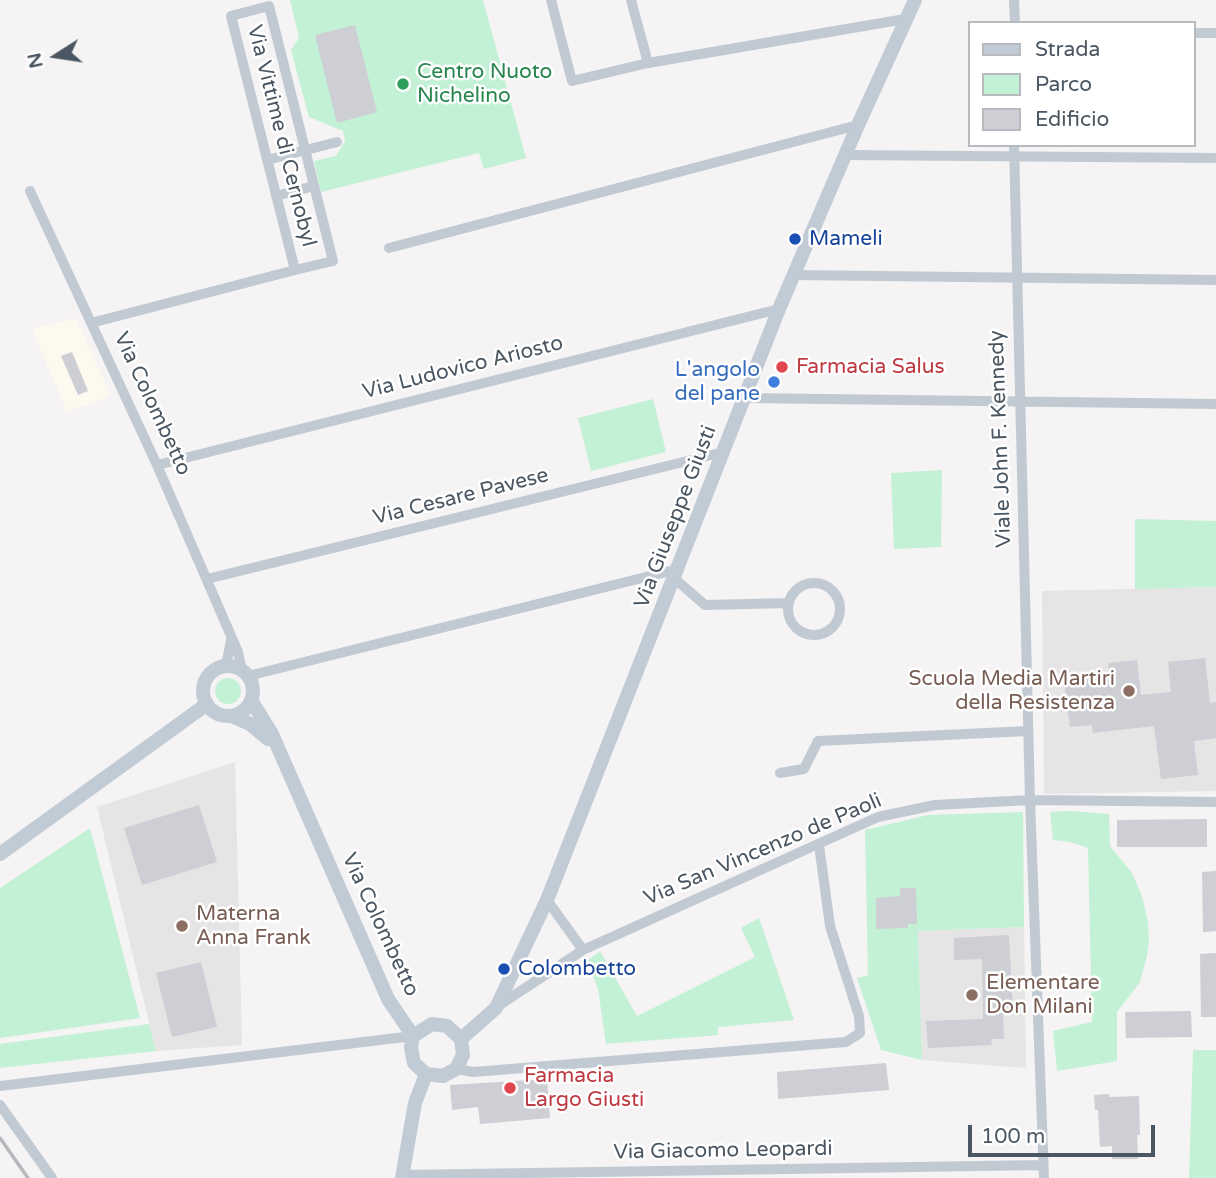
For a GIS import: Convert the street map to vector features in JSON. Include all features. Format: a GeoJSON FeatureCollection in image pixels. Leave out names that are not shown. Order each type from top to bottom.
{"type":"FeatureCollection","features":[{"type":"Feature","properties":{"kind":"street"},"geometry":{"type":"LineString","coordinates":[[551,0],[572,81],[648,63],[905,19]]}},
{"type":"Feature","properties":{"kind":"street"},"geometry":{"type":"LineString","coordinates":[[631,0],[648,63]]}},
{"type":"Feature","properties":{"kind":"street","name":"Via Giuseppe Giusti"},"geometry":{"type":"LineString","coordinates":[[461,1039],[496,1008],[547,900],[779,309],[844,155],[915,0]]}},
{"type":"Feature","properties":{"kind":"street"},"geometry":{"type":"LineString","coordinates":[[1014,0],[1015,21]]}},
{"type":"Feature","properties":{"kind":"street","name":"Via Vittime di Cernobyl"},"geometry":{"type":"LineString","coordinates":[[91,323],[333,261],[269,3],[231,16],[295,270]]}},
{"type":"Feature","properties":{"kind":"street"},"geometry":{"type":"LineString","coordinates":[[1195,33],[1216,33]]}},
{"type":"Feature","properties":{"kind":"street"},"geometry":{"type":"LineString","coordinates":[[389,248],[858,124]]}},
{"type":"Feature","properties":{"kind":"street"},"geometry":{"type":"LineString","coordinates":[[267,160],[337,142]]}},
{"type":"Feature","properties":{"kind":"street"},"geometry":{"type":"LineString","coordinates":[[844,155],[1014,150],[1216,158]]}},
{"type":"Feature","properties":{"kind":"street","name":"Viale John F. Kennedy"},"geometry":{"type":"LineString","coordinates":[[1014,150],[1015,279],[1030,800],[1044,1178]]}},
{"type":"Feature","properties":{"kind":"street"},"geometry":{"type":"LineString","coordinates":[[276,196],[314,186]]}},
{"type":"Feature","properties":{"kind":"street","name":"Via Colombetto"},"geometry":{"type":"LineString","coordinates":[[30,191],[207,579],[253,688],[251,700],[280,753],[388,999],[413,1036]]}},
{"type":"Feature","properties":{"kind":"street"},"geometry":{"type":"LineString","coordinates":[[794,275],[1216,280]]}},
{"type":"Feature","properties":{"kind":"street","name":"Via Ludovico Ariosto"},"geometry":{"type":"LineString","coordinates":[[157,465],[779,309]]}},
{"type":"Feature","properties":{"kind":"street"},"geometry":{"type":"LineString","coordinates":[[745,398],[1216,404]]}},
{"type":"Feature","properties":{"kind":"street","name":"Via Cesare Pavese"},"geometry":{"type":"LineString","coordinates":[[207,579],[724,452]]}},
{"type":"Feature","properties":{"kind":"street"},"geometry":{"type":"LineString","coordinates":[[220,668],[235,667],[245,673],[677,574],[705,605],[789,603]]}},
{"type":"Feature","properties":{"kind":"street"},"geometry":{"type":"LineString","coordinates":[[809,583],[821,584],[829,587],[837,596],[840,613],[836,624],[828,631],[820,635],[809,635],[792,623],[789,603],[798,589],[809,583]]}},
{"type":"Feature","properties":{"kind":"street"},"geometry":{"type":"LineString","coordinates":[[0,854],[207,704],[204,692],[206,680],[227,661],[232,637]]}},
{"type":"Feature","properties":{"kind":"street"},"geometry":{"type":"LineString","coordinates":[[232,716],[242,712],[251,700]]}},
{"type":"Feature","properties":{"kind":"street","name":"Via Colombetto"},"geometry":{"type":"LineString","coordinates":[[207,704],[215,712],[232,716],[260,731],[280,753]]}},
{"type":"Feature","properties":{"kind":"street"},"geometry":{"type":"LineString","coordinates":[[780,774],[804,769],[818,741],[1028,731]]}},
{"type":"Feature","properties":{"kind":"street","name":"Via San Vincenzo de Paoli"},"geometry":{"type":"LineString","coordinates":[[496,1008],[583,950],[878,817],[935,805],[1030,800],[1216,802]]}},
{"type":"Feature","properties":{"kind":"street"},"geometry":{"type":"LineString","coordinates":[[456,1069],[473,1072],[846,1042],[860,1033],[859,1016],[830,926],[819,845]]}},
{"type":"Feature","properties":{"kind":"street"},"geometry":{"type":"LineString","coordinates":[[547,900],[583,950]]}},
{"type":"Feature","properties":{"kind":"street"},"geometry":{"type":"LineString","coordinates":[[0,1086],[413,1036],[432,1024],[447,1026],[461,1039],[463,1055],[456,1069],[443,1076],[426,1074],[414,1063],[411,1047],[413,1036]]}},
{"type":"Feature","properties":{"kind":"street"},"geometry":{"type":"LineString","coordinates":[[402,1176],[415,1102],[426,1074]]}},
{"type":"Feature","properties":{"kind":"street"},"geometry":{"type":"LineString","coordinates":[[0,1105],[52,1178]]}},
{"type":"Feature","properties":{"kind":"street","name":"Via Giacomo Leopardi"},"geometry":{"type":"LineString","coordinates":[[402,1176],[1044,1165]]}},
{"type":"Feature","properties":{"kind":"shaded area"},"geometry":{"type":"Polygon","coordinates":[[[76,318],[111,396],[67,412],[32,329],[76,318]]]}},
{"type":"Feature","properties":{"kind":"shaded area","name":"Scuola Media Martiri della Resistenza"},"geometry":{"type":"Polygon","coordinates":[[[1216,587],[1216,791],[1044,794],[1042,591],[1216,587]]]}},
{"type":"Feature","properties":{"kind":"shaded area","name":"Materna Anna Frank"},"geometry":{"type":"Polygon","coordinates":[[[235,762],[242,1045],[156,1051],[97,807],[235,762]]]}},
{"type":"Feature","properties":{"kind":"shaded area","name":"Elementare Don Milani"},"geometry":{"type":"Polygon","coordinates":[[[1024,927],[1026,1068],[922,1060],[918,931],[1024,927]]]}},
{"type":"Feature","properties":{"kind":"green space","name":"Centro Nuoto Nichelino"},"geometry":{"type":"Polygon","coordinates":[[[290,0],[483,0],[526,158],[484,169],[479,153],[321,192],[314,161],[336,156],[345,141],[343,131],[309,117],[291,50],[299,38],[290,0]]]}},
{"type":"Feature","properties":{"kind":"green space"},"geometry":{"type":"Polygon","coordinates":[[[653,399],[666,452],[591,471],[578,418],[653,399]]]}},
{"type":"Feature","properties":{"kind":"green space"},"geometry":{"type":"Polygon","coordinates":[[[942,470],[941,547],[894,549],[891,473],[942,470]]]}},
{"type":"Feature","properties":{"kind":"green space"},"geometry":{"type":"Polygon","coordinates":[[[1135,519],[1216,521],[1216,587],[1135,589],[1135,519]]]}},
{"type":"Feature","properties":{"kind":"green space"},"geometry":{"type":"Polygon","coordinates":[[[228,678],[237,682],[241,691],[237,700],[228,704],[219,700],[215,691],[219,682],[228,678]]]}},
{"type":"Feature","properties":{"kind":"green space"},"geometry":{"type":"Polygon","coordinates":[[[1023,812],[1024,927],[918,931],[922,1060],[881,1050],[857,978],[868,975],[865,830],[928,815],[1023,812]]]}},
{"type":"Feature","properties":{"kind":"green space"},"geometry":{"type":"Polygon","coordinates":[[[1050,812],[1109,814],[1110,846],[1132,873],[1142,896],[1149,940],[1140,982],[1117,1012],[1117,1061],[1057,1071],[1053,1031],[1092,1022],[1088,848],[1053,840],[1050,812]]]}},
{"type":"Feature","properties":{"kind":"green space"},"geometry":{"type":"Polygon","coordinates":[[[90,828],[140,1018],[0,1038],[0,888],[90,828]]]}},
{"type":"Feature","properties":{"kind":"green space"},"geometry":{"type":"Polygon","coordinates":[[[759,918],[794,1020],[718,1027],[718,1035],[606,1044],[598,989],[587,961],[600,951],[637,1016],[755,957],[741,928],[759,918]]]}},
{"type":"Feature","properties":{"kind":"green space"},"geometry":{"type":"Polygon","coordinates":[[[149,1024],[156,1051],[0,1068],[0,1044],[149,1024]]]}},
{"type":"Feature","properties":{"kind":"green space"},"geometry":{"type":"Polygon","coordinates":[[[1193,1050],[1216,1050],[1216,1178],[1189,1178],[1193,1050]]]}},
{"type":"Feature","properties":{"kind":"building","name":"Centro Nuoto Nichelino"},"geometry":{"type":"Polygon","coordinates":[[[355,25],[377,112],[337,123],[315,35],[355,25]]]}},
{"type":"Feature","properties":{"kind":"building"},"geometry":{"type":"Polygon","coordinates":[[[72,352],[88,391],[78,395],[61,356],[72,352]]]}},
{"type":"Feature","properties":{"kind":"building"},"geometry":{"type":"Polygon","coordinates":[[[1205,658],[1210,703],[1216,702],[1216,738],[1194,741],[1198,775],[1161,779],[1154,726],[1093,733],[1092,725],[1070,727],[1064,682],[1110,676],[1108,663],[1137,660],[1141,695],[1171,692],[1168,662],[1205,658]]]}},
{"type":"Feature","properties":{"kind":"building"},"geometry":{"type":"Polygon","coordinates":[[[199,805],[217,862],[142,885],[124,828],[199,805]]]}},
{"type":"Feature","properties":{"kind":"building"},"geometry":{"type":"Polygon","coordinates":[[[1207,819],[1207,847],[1117,847],[1117,820],[1207,819]]]}},
{"type":"Feature","properties":{"kind":"building"},"geometry":{"type":"Polygon","coordinates":[[[1216,871],[1216,931],[1203,932],[1202,872],[1216,871]]]}},
{"type":"Feature","properties":{"kind":"building"},"geometry":{"type":"Polygon","coordinates":[[[900,888],[916,888],[917,924],[908,924],[908,928],[876,929],[876,898],[900,896],[900,888]]]}},
{"type":"Feature","properties":{"kind":"building"},"geometry":{"type":"Polygon","coordinates":[[[1009,935],[1013,1011],[1003,1012],[1004,1039],[991,1039],[992,1045],[928,1048],[926,1021],[983,1019],[982,959],[954,960],[954,938],[1009,935]]]}},
{"type":"Feature","properties":{"kind":"building"},"geometry":{"type":"Polygon","coordinates":[[[1216,953],[1216,1017],[1201,1017],[1200,954],[1216,953]]]}},
{"type":"Feature","properties":{"kind":"building"},"geometry":{"type":"Polygon","coordinates":[[[201,962],[217,1027],[172,1037],[156,973],[201,962]]]}},
{"type":"Feature","properties":{"kind":"building"},"geometry":{"type":"Polygon","coordinates":[[[1191,1011],[1192,1037],[1126,1038],[1125,1012],[1191,1011]]]}},
{"type":"Feature","properties":{"kind":"building"},"geometry":{"type":"Polygon","coordinates":[[[886,1063],[889,1090],[778,1099],[777,1072],[886,1063]]]}},
{"type":"Feature","properties":{"kind":"building"},"geometry":{"type":"Polygon","coordinates":[[[547,1079],[550,1118],[480,1124],[478,1107],[452,1110],[450,1085],[547,1079]]]}},
{"type":"Feature","properties":{"kind":"building"},"geometry":{"type":"Polygon","coordinates":[[[1109,1094],[1109,1097],[1139,1096],[1138,1159],[1112,1159],[1112,1146],[1100,1147],[1098,1110],[1095,1110],[1094,1095],[1109,1094]]]}},
{"type":"Feature","properties":{"kind":"railway"},"geometry":{"type":"LineString","coordinates":[[0,1138],[28,1178]]}},
{"type":"Feature","properties":{"kind":"place","name":"Centro Nuoto Nichelino"},"geometry":{"type":"Point","coordinates":[403,84]}},
{"type":"Feature","properties":{"kind":"place","name":"Mameli"},"geometry":{"type":"Point","coordinates":[795,239]}},
{"type":"Feature","properties":{"kind":"place","name":"Farmacia Salus"},"geometry":{"type":"Point","coordinates":[782,367]}},
{"type":"Feature","properties":{"kind":"place","name":"L'angolo del pane"},"geometry":{"type":"Point","coordinates":[774,382]}},
{"type":"Feature","properties":{"kind":"place","name":"Scuola Media Martiri della Resistenza"},"geometry":{"type":"Point","coordinates":[1129,691]}},
{"type":"Feature","properties":{"kind":"place","name":"Materna Anna Frank"},"geometry":{"type":"Point","coordinates":[182,926]}},
{"type":"Feature","properties":{"kind":"place","name":"Colombetto"},"geometry":{"type":"Point","coordinates":[504,969]}},
{"type":"Feature","properties":{"kind":"place","name":"Elementare Don Milani"},"geometry":{"type":"Point","coordinates":[972,995]}},
{"type":"Feature","properties":{"kind":"place","name":"Farmacia Largo Giusti"},"geometry":{"type":"Point","coordinates":[510,1088]}}]}
